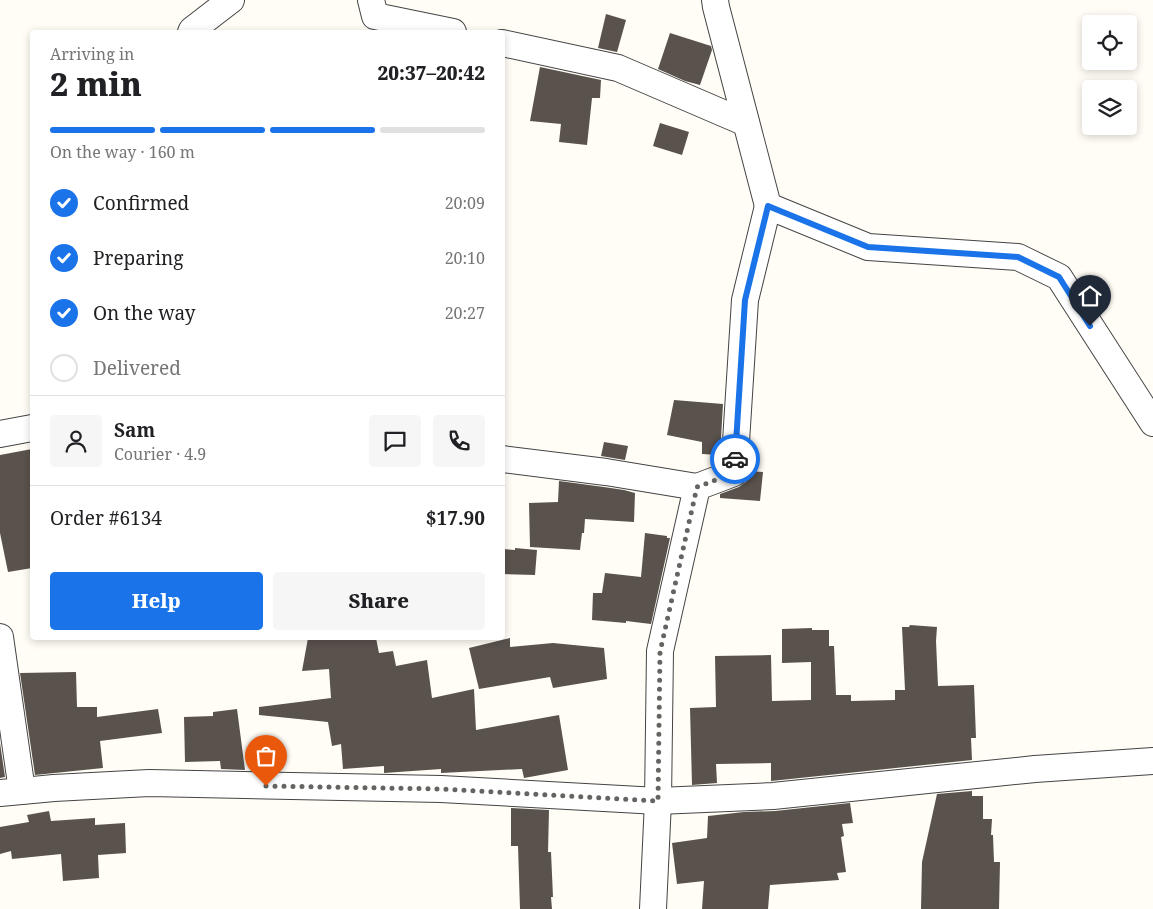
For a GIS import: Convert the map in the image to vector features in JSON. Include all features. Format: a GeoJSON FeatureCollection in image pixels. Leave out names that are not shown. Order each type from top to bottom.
{"type":"FeatureCollection","features":[{"type":"Feature","properties":{"kind":"street"},"geometry":{"type":"LineString","coordinates":[[192,30],[231,0]]}},
{"type":"Feature","properties":{"kind":"street"},"geometry":{"type":"LineString","coordinates":[[371,0],[375,16],[443,30]]}},
{"type":"Feature","properties":{"kind":"street"},"geometry":{"type":"LineString","coordinates":[[505,459],[606,472],[697,487],[734,473],[745,300],[768,206],[713,2]]}},
{"type":"Feature","properties":{"kind":"street"},"geometry":{"type":"LineString","coordinates":[[505,44],[618,68],[746,123]]}},
{"type":"Feature","properties":{"kind":"street"},"geometry":{"type":"LineString","coordinates":[[768,206],[868,247],[1018,257],[1059,277],[1153,423]]}},
{"type":"Feature","properties":{"kind":"street"},"geometry":{"type":"LineString","coordinates":[[0,434],[30,428]]}},
{"type":"Feature","properties":{"kind":"street"},"geometry":{"type":"LineString","coordinates":[[652,909],[658,801],[660,652],[697,487]]}},
{"type":"Feature","properties":{"kind":"street"},"geometry":{"type":"LineString","coordinates":[[0,637],[11,792],[149,783],[441,789],[658,801],[773,796],[1034,769],[1153,761]]}},
{"type":"Feature","properties":{"kind":"building"},"geometry":{"type":"Polygon","coordinates":[[[606,14],[626,20],[617,52],[598,48],[606,14]]]}},
{"type":"Feature","properties":{"kind":"building"},"geometry":{"type":"Polygon","coordinates":[[[670,33],[711,46],[712,50],[700,85],[685,81],[658,69],[670,33]]]}},
{"type":"Feature","properties":{"kind":"building"},"geometry":{"type":"Polygon","coordinates":[[[540,67],[601,80],[600,98],[592,98],[587,145],[559,142],[561,124],[530,121],[540,67]]]}},
{"type":"Feature","properties":{"kind":"building"},"geometry":{"type":"Polygon","coordinates":[[[660,123],[689,132],[682,155],[653,146],[660,123]]]}},
{"type":"Feature","properties":{"kind":"building"},"geometry":{"type":"Polygon","coordinates":[[[674,400],[723,404],[720,455],[702,454],[702,442],[667,435],[674,400]]]}},
{"type":"Feature","properties":{"kind":"building"},"geometry":{"type":"Polygon","coordinates":[[[604,442],[628,446],[625,460],[601,456],[604,442]]]}},
{"type":"Feature","properties":{"kind":"building"},"geometry":{"type":"Polygon","coordinates":[[[30,449],[30,568],[8,572],[0,533],[0,455],[30,449]]]}},
{"type":"Feature","properties":{"kind":"building"},"geometry":{"type":"Polygon","coordinates":[[[749,471],[763,472],[760,501],[720,498],[720,494],[739,487],[746,482],[749,471]]]}},
{"type":"Feature","properties":{"kind":"building"},"geometry":{"type":"Polygon","coordinates":[[[559,481],[635,493],[634,522],[585,519],[580,550],[530,547],[529,503],[558,502],[559,481]]]}},
{"type":"Feature","properties":{"kind":"building"},"geometry":{"type":"Polygon","coordinates":[[[645,533],[670,538],[651,624],[592,620],[593,593],[602,593],[605,573],[641,577],[645,533]]]}},
{"type":"Feature","properties":{"kind":"building"},"geometry":{"type":"Polygon","coordinates":[[[515,548],[537,550],[535,575],[505,574],[505,549],[515,550],[515,548]]]}},
{"type":"Feature","properties":{"kind":"building"},"geometry":{"type":"Polygon","coordinates":[[[910,625],[937,627],[938,686],[974,685],[976,738],[971,738],[972,760],[771,781],[771,763],[716,764],[717,783],[692,785],[690,708],[716,707],[715,656],[771,655],[772,701],[811,700],[811,662],[782,663],[782,629],[812,628],[812,630],[829,630],[829,646],[834,646],[836,695],[851,695],[851,701],[895,700],[895,690],[905,690],[902,627],[909,627],[910,625]]]}},
{"type":"Feature","properties":{"kind":"building"},"geometry":{"type":"Polygon","coordinates":[[[510,638],[510,647],[553,643],[604,648],[607,679],[553,688],[550,677],[479,689],[469,648],[510,638]]]}},
{"type":"Feature","properties":{"kind":"building"},"geometry":{"type":"Polygon","coordinates":[[[308,640],[376,640],[379,653],[393,651],[396,666],[427,660],[432,698],[474,689],[476,730],[559,715],[568,770],[524,778],[522,769],[441,773],[441,769],[384,773],[384,766],[343,769],[341,744],[332,746],[328,722],[259,715],[259,707],[331,698],[329,669],[302,671],[308,640]]]}},
{"type":"Feature","properties":{"kind":"building"},"geometry":{"type":"Polygon","coordinates":[[[76,672],[77,707],[97,707],[97,717],[158,709],[162,733],[100,741],[103,768],[35,775],[20,673],[76,672]]]}},
{"type":"Feature","properties":{"kind":"building"},"geometry":{"type":"Polygon","coordinates":[[[237,709],[245,770],[221,769],[220,761],[185,762],[184,717],[213,716],[213,712],[237,709]]]}},
{"type":"Feature","properties":{"kind":"building"},"geometry":{"type":"Polygon","coordinates":[[[0,743],[5,777],[0,778],[0,743]]]}},
{"type":"Feature","properties":{"kind":"building"},"geometry":{"type":"Polygon","coordinates":[[[972,791],[972,796],[983,796],[983,819],[992,819],[991,835],[993,835],[994,862],[1000,862],[999,909],[921,909],[922,862],[937,794],[972,791]]]}},
{"type":"Feature","properties":{"kind":"building"},"geometry":{"type":"Polygon","coordinates":[[[850,803],[853,823],[842,824],[844,836],[841,837],[846,872],[837,873],[839,880],[770,885],[768,909],[702,909],[704,881],[677,884],[672,843],[707,838],[708,816],[850,803]]]}},
{"type":"Feature","properties":{"kind":"building"},"geometry":{"type":"Polygon","coordinates":[[[511,808],[549,810],[548,852],[551,852],[552,909],[520,909],[518,846],[511,846],[511,808]]]}},
{"type":"Feature","properties":{"kind":"building"},"geometry":{"type":"Polygon","coordinates":[[[49,811],[51,821],[95,818],[95,825],[125,823],[126,853],[98,855],[99,878],[63,881],[61,854],[12,859],[11,851],[0,854],[0,827],[29,822],[27,815],[49,811]]]}},
{"type":"Feature","properties":{"kind":"way so far"},"geometry":{"type":"LineString","coordinates":[[266,786],[441,789],[658,801],[660,652],[672,596],[697,487],[734,473],[735,459]]}},
{"type":"Feature","properties":{"kind":"route"},"geometry":{"type":"LineString","coordinates":[[735,459],[745,300],[768,206],[868,247],[1018,257],[1059,277],[1090,326]]}}]}
